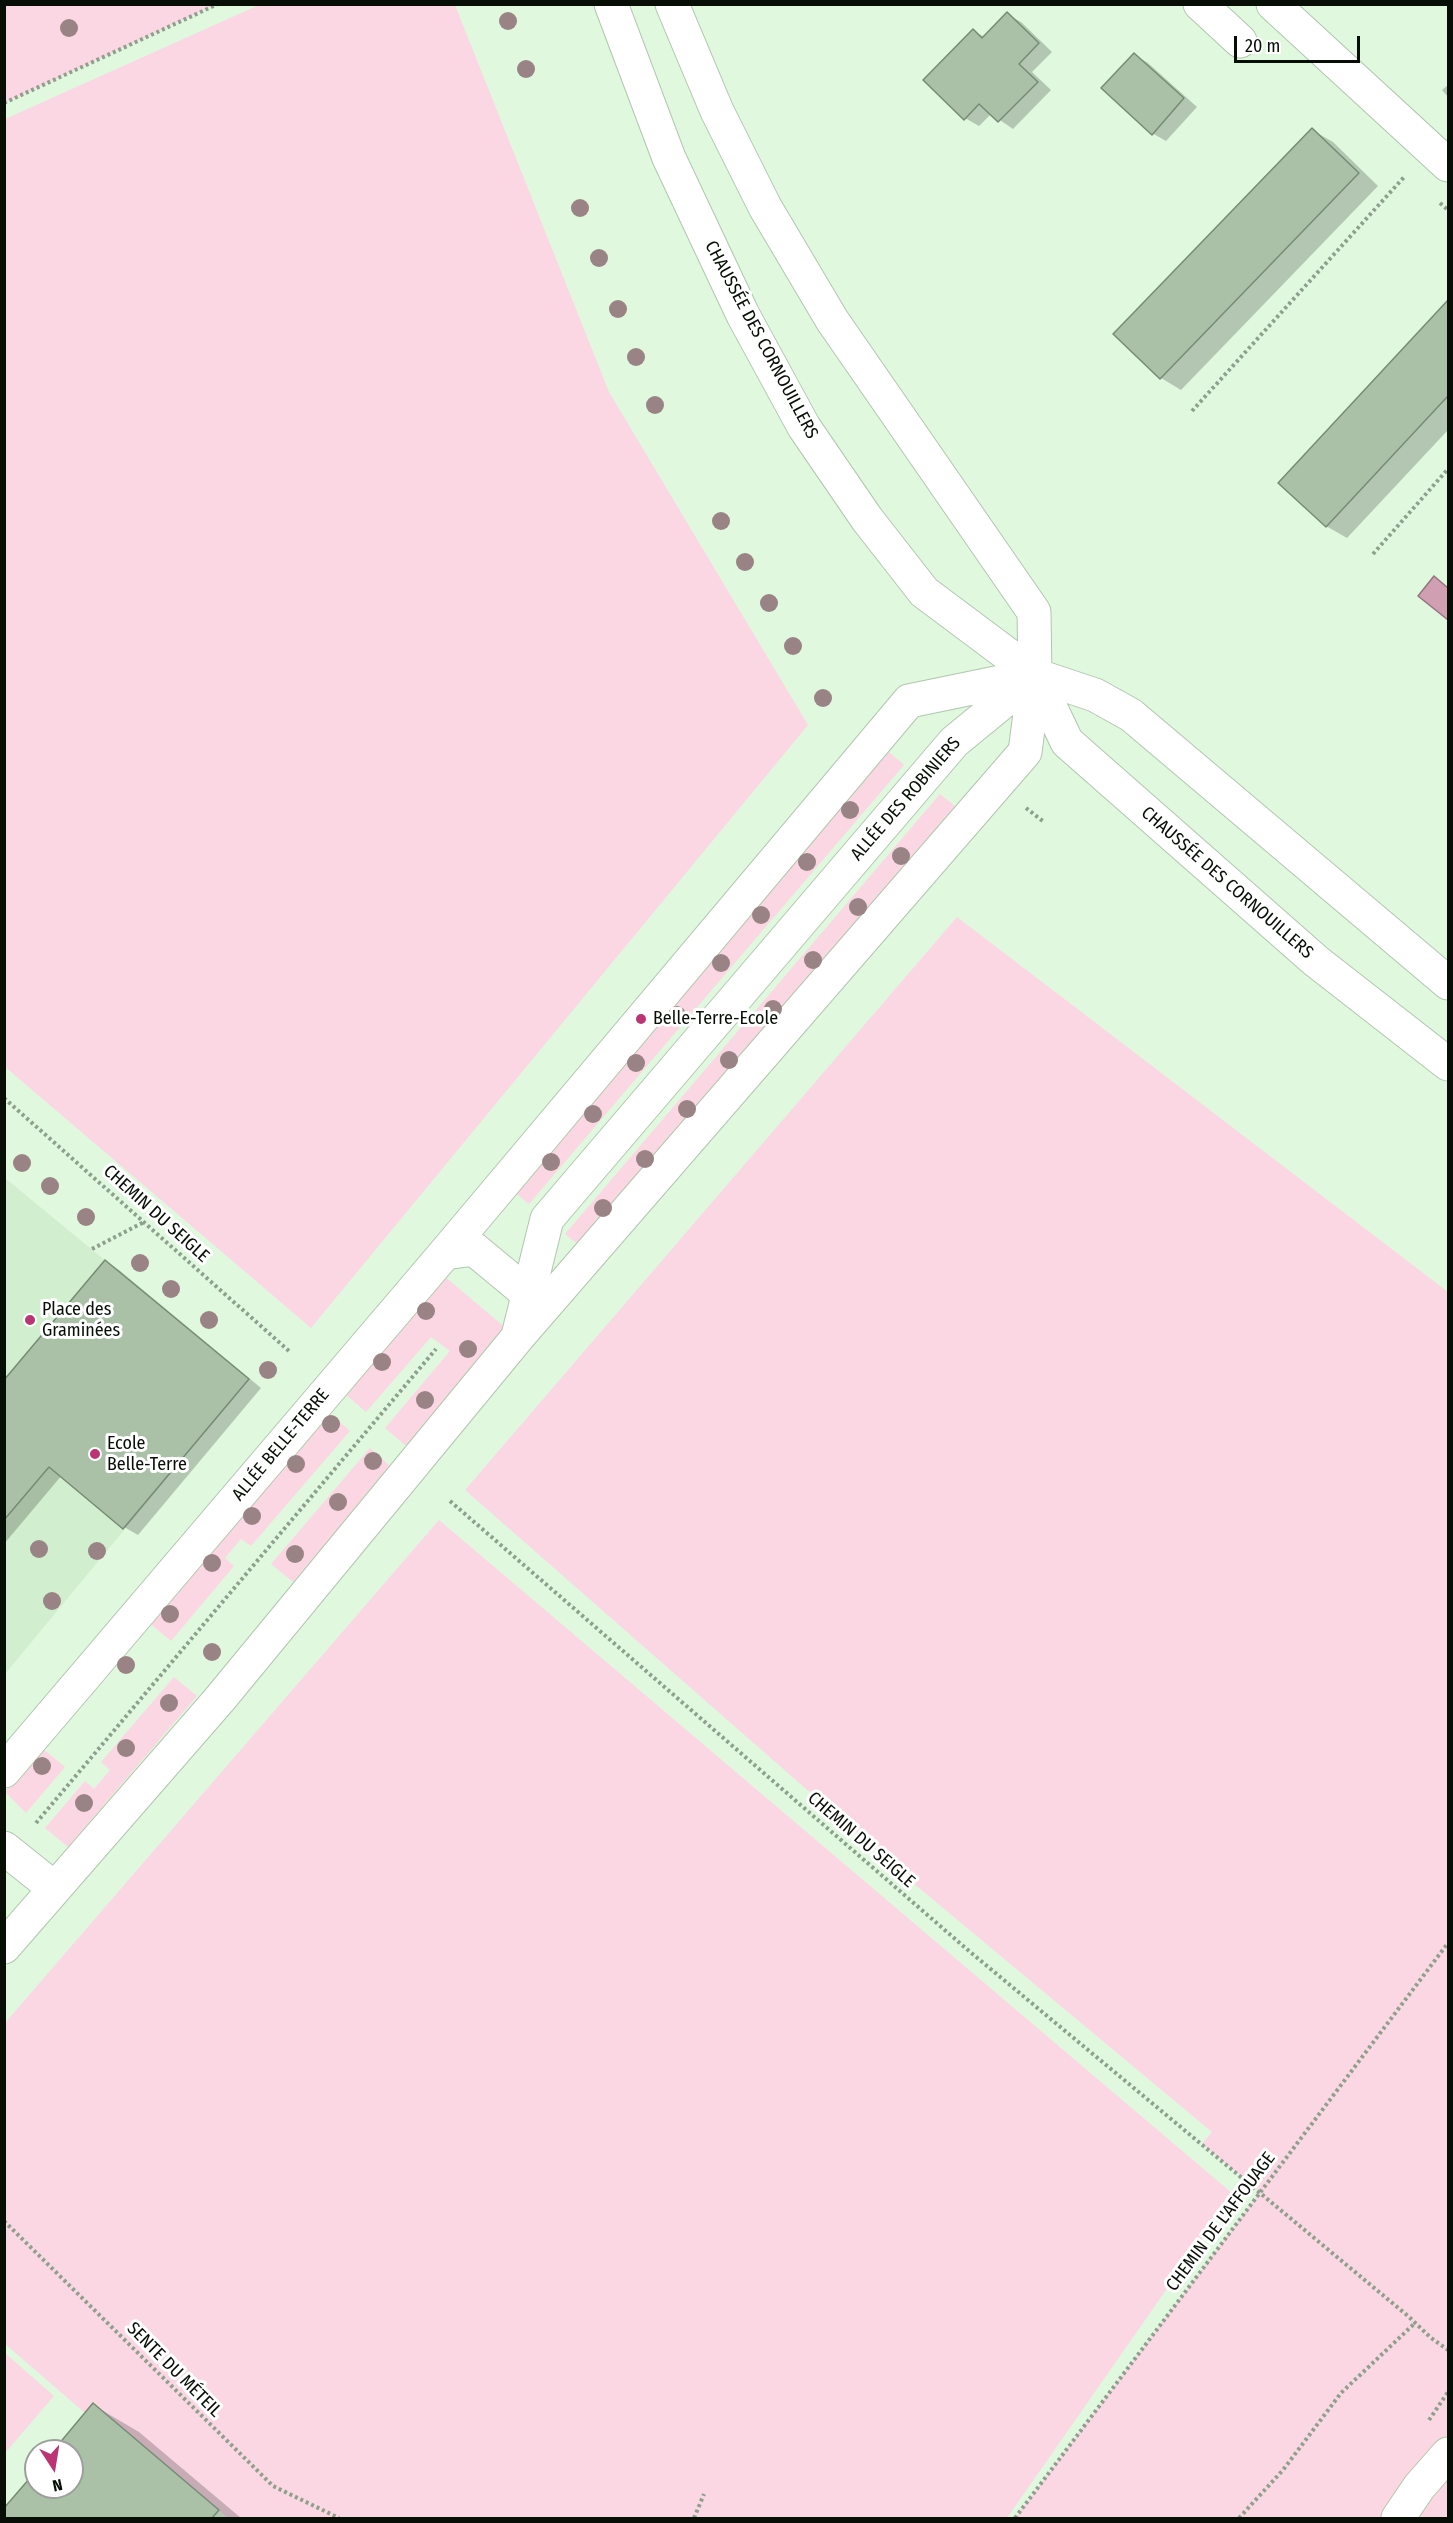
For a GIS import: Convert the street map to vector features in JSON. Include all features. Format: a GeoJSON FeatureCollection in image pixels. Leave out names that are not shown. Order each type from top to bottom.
{"type":"FeatureCollection","features":[{"type":"Feature","properties":{"kind":"street","name":"CHAUSSÉE DES CORNOUILLERS"},"geometry":{"type":"LineString","coordinates":[[610,4],[669,158],[743,315],[804,427],[873,526],[924,592],[1035,675],[1095,695],[1131,715],[1449,983]]}},
{"type":"Feature","properties":{"kind":"street","name":"CHAUSSÉE DES CORNOUILLERS"},"geometry":{"type":"LineString","coordinates":[[672,4],[717,111],[765,207],[832,320],[1034,612],[1035,675],[1067,742],[1316,961],[1449,1064]]}},
{"type":"Feature","properties":{"kind":"street"},"geometry":{"type":"LineString","coordinates":[[1200,4],[1240,41]]}},
{"type":"Feature","properties":{"kind":"street"},"geometry":{"type":"LineString","coordinates":[[1274,4],[1449,165]]}},
{"type":"Feature","properties":{"kind":"street","name":"ALLÉE BELLE-TERRE"},"geometry":{"type":"LineString","coordinates":[[4,1771],[445,1253],[909,701],[1035,675]]}},
{"type":"Feature","properties":{"kind":"street","name":"ALLÉE DES ROBINIERS"},"geometry":{"type":"LineString","coordinates":[[518,1337],[547,1219],[946,750],[1035,675]]}},
{"type":"Feature","properties":{"kind":"street"},"geometry":{"type":"LineString","coordinates":[[4,1947],[219,1700],[518,1337],[1025,752],[1035,675]]}},
{"type":"Feature","properties":{"kind":"street"},"geometry":{"type":"LineString","coordinates":[[445,1253],[474,1249],[527,1293]]}},
{"type":"Feature","properties":{"kind":"street"},"geometry":{"type":"LineString","coordinates":[[8,1851],[54,1888]]}},
{"type":"Feature","properties":{"kind":"street"},"geometry":{"type":"LineString","coordinates":[[1398,2518],[1419,2487],[1449,2454]]}},
{"type":"Feature","properties":{"kind":"path"},"geometry":{"type":"LineString","coordinates":[[4,103],[218,4]]}},
{"type":"Feature","properties":{"kind":"path"},"geometry":{"type":"LineString","coordinates":[[1192,411],[1408,173]]}},
{"type":"Feature","properties":{"kind":"path"},"geometry":{"type":"LineString","coordinates":[[1373,554],[1449,469]]}},
{"type":"Feature","properties":{"kind":"path","name":"CHEMIN DU SEIGLE"},"geometry":{"type":"LineString","coordinates":[[4,1098],[289,1351]]}},
{"type":"Feature","properties":{"kind":"path"},"geometry":{"type":"LineString","coordinates":[[92,1249],[144,1222]]}},
{"type":"Feature","properties":{"kind":"path"},"geometry":{"type":"LineString","coordinates":[[8,1851],[436,1349]]}},
{"type":"Feature","properties":{"kind":"path","name":"CHEMIN DU SEIGLE"},"geometry":{"type":"LineString","coordinates":[[450,1500],[969,1951],[1449,2350]]}},
{"type":"Feature","properties":{"kind":"path","name":"CHEMIN DE L'AFFOUAGE"},"geometry":{"type":"LineString","coordinates":[[1015,2518],[1449,1943]]}},
{"type":"Feature","properties":{"kind":"path","name":"SENTE DU MÉTEIL"},"geometry":{"type":"LineString","coordinates":[[4,2221],[273,2486],[339,2518]]}},
{"type":"Feature","properties":{"kind":"path"},"geometry":{"type":"LineString","coordinates":[[1239,2518],[1283,2470],[1341,2393],[1415,2323]]}},
{"type":"Feature","properties":{"kind":"path"},"geometry":{"type":"LineString","coordinates":[[694,2518],[704,2494]]}},
{"type":"Feature","properties":{"kind":"shaded area"},"geometry":{"type":"Polygon","coordinates":[[[5,4],[215,4],[215,5],[5,103],[5,4]]]}},
{"type":"Feature","properties":{"kind":"shaded area"},"geometry":{"type":"Polygon","coordinates":[[[259,5],[455,5],[609,392],[808,725],[311,1328],[4,1066],[5,119],[259,5]]]}},
{"type":"Feature","properties":{"kind":"shaded area"},"geometry":{"type":"Polygon","coordinates":[[[1434,576],[1448,588],[1448,620],[1418,596],[1434,576]]]}},
{"type":"Feature","properties":{"kind":"shaded area"},"geometry":{"type":"Polygon","coordinates":[[[889,752],[904,765],[529,1204],[514,1192],[889,752]]]}},
{"type":"Feature","properties":{"kind":"shaded area"},"geometry":{"type":"Polygon","coordinates":[[[940,794],[955,806],[580,1246],[565,1234],[940,794]]]}},
{"type":"Feature","properties":{"kind":"shaded area"},"geometry":{"type":"Polygon","coordinates":[[[957,917],[1448,1292],[1448,2518],[1015,2518],[1260,2192],[1202,2144],[1212,2132],[919,1888],[465,1490],[957,917]]]}},
{"type":"Feature","properties":{"kind":"shaded area","name":"Ecole Belle-Terre"},"geometry":{"type":"Polygon","coordinates":[[[5,1178],[249,1379],[5,1674],[5,1178]]]}},
{"type":"Feature","properties":{"kind":"shaded area"},"geometry":{"type":"Polygon","coordinates":[[[444,1276],[507,1329],[407,1447],[385,1428],[450,1351],[431,1337],[366,1412],[344,1393],[444,1276]]]}},
{"type":"Feature","properties":{"kind":"shaded area"},"geometry":{"type":"Polygon","coordinates":[[[328,1412],[350,1431],[251,1546],[241,1539],[225,1558],[234,1566],[171,1641],[148,1622],[328,1412]]]}},
{"type":"Feature","properties":{"kind":"shaded area"},"geometry":{"type":"Polygon","coordinates":[[[370,1448],[391,1467],[293,1582],[271,1564],[370,1448]]]}},
{"type":"Feature","properties":{"kind":"shaded area"},"geometry":{"type":"Polygon","coordinates":[[[439,1520],[1233,2194],[1007,2518],[228,2518],[93,2404],[85,2413],[5,2344],[5,2023],[439,1520]]]}},
{"type":"Feature","properties":{"kind":"shaded area"},"geometry":{"type":"Polygon","coordinates":[[[174,1677],[197,1696],[68,1847],[45,1828],[85,1781],[94,1789],[110,1770],[101,1762],[174,1677]]]}},
{"type":"Feature","properties":{"kind":"shaded area"},"geometry":{"type":"Polygon","coordinates":[[[42,1748],[65,1767],[26,1813],[5,1792],[42,1748]]]}},
{"type":"Feature","properties":{"kind":"shaded area"},"geometry":{"type":"Polygon","coordinates":[[[5,2353],[54,2396],[5,2453],[5,2353]]]}},
{"type":"Feature","properties":{"kind":"building"},"geometry":{"type":"Polygon","coordinates":[[[1007,12],[1039,43],[1019,64],[1038,82],[998,122],[979,104],[964,120],[923,80],[973,29],[982,38],[1007,12]]]}},
{"type":"Feature","properties":{"kind":"building"},"geometry":{"type":"Polygon","coordinates":[[[1134,53],[1184,98],[1152,135],[1101,88],[1134,53]]]}},
{"type":"Feature","properties":{"kind":"building"},"geometry":{"type":"Polygon","coordinates":[[[1312,128],[1359,173],[1160,379],[1113,334],[1312,128]]]}},
{"type":"Feature","properties":{"kind":"building"},"geometry":{"type":"Polygon","coordinates":[[[1448,300],[1448,396],[1326,527],[1278,483],[1448,300]]]}},
{"type":"Feature","properties":{"kind":"building","name":"Ecole Belle-Terre"},"geometry":{"type":"Polygon","coordinates":[[[105,1260],[249,1379],[123,1529],[49,1467],[4,1520],[4,1380],[105,1260]]]}},
{"type":"Feature","properties":{"kind":"building"},"geometry":{"type":"Polygon","coordinates":[[[93,2403],[219,2510],[212,2518],[4,2518],[4,2508],[24,2485],[24,2499],[84,2499],[84,2439],[63,2439],[93,2403]]]}},
{"type":"Feature","properties":{"kind":"place","name":"Belle-Terre-Ecole"},"geometry":{"type":"Point","coordinates":[641,1019]}},
{"type":"Feature","properties":{"kind":"place","name":"Place des Graminées"},"geometry":{"type":"Point","coordinates":[30,1320]}},
{"type":"Feature","properties":{"kind":"place","name":"Ecole Belle-Terre"},"geometry":{"type":"Point","coordinates":[95,1454]}}]}
